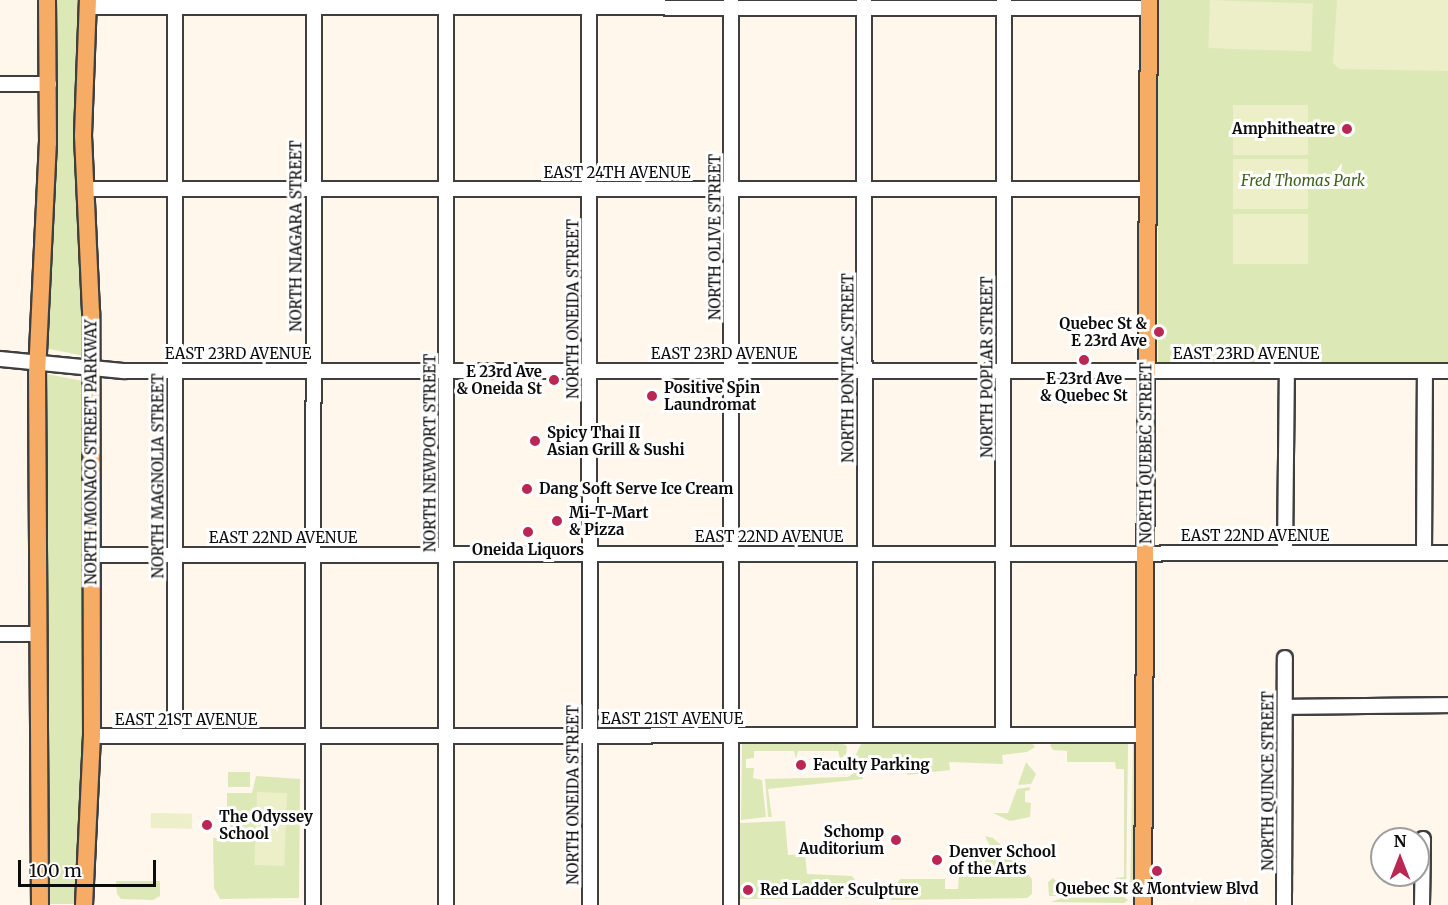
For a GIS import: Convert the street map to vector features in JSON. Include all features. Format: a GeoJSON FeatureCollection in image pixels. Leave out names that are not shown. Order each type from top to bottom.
{"type":"FeatureCollection","features":[{"type":"Feature","properties":{"kind":"main road"},"geometry":{"type":"LineString","coordinates":[[40,905],[37,360],[49,84],[47,0]]}},
{"type":"Feature","properties":{"kind":"main road","name":"NORTH MONACO STREET PARKWAY"},"geometry":{"type":"LineString","coordinates":[[84,905],[92,736],[91,368],[83,87],[88,3]]}},
{"type":"Feature","properties":{"kind":"main road","name":"NORTH QUEBEC STREET"},"geometry":{"type":"LineString","coordinates":[[1143,905],[1149,4]]}},
{"type":"Feature","properties":{"kind":"street"},"geometry":{"type":"LineString","coordinates":[[88,3],[1149,4]]}},
{"type":"Feature","properties":{"kind":"street","name":"NORTH MAGNOLIA STREET"},"geometry":{"type":"LineString","coordinates":[[175,3],[175,736]]}},
{"type":"Feature","properties":{"kind":"street","name":"NORTH NIAGARA STREET"},"geometry":{"type":"LineString","coordinates":[[313,905],[314,3]]}},
{"type":"Feature","properties":{"kind":"street","name":"NORTH NEWPORT STREET"},"geometry":{"type":"LineString","coordinates":[[446,905],[447,3]]}},
{"type":"Feature","properties":{"kind":"street","name":"NORTH ONEIDA STREET"},"geometry":{"type":"LineString","coordinates":[[589,4],[590,905]]}},
{"type":"Feature","properties":{"kind":"street","name":"NORTH OLIVE STREET"},"geometry":{"type":"LineString","coordinates":[[731,4],[731,905]]}},
{"type":"Feature","properties":{"kind":"street","name":"NORTH PONTIAC STREET"},"geometry":{"type":"LineString","coordinates":[[864,4],[865,735]]}},
{"type":"Feature","properties":{"kind":"street","name":"NORTH POPLAR STREET"},"geometry":{"type":"LineString","coordinates":[[1003,735],[1004,4]]}},
{"type":"Feature","properties":{"kind":"street"},"geometry":{"type":"LineString","coordinates":[[0,84],[49,84]]}},
{"type":"Feature","properties":{"kind":"street","name":"EAST 24TH AVENUE"},"geometry":{"type":"LineString","coordinates":[[86,189],[1149,189]]}},
{"type":"Feature","properties":{"kind":"street","name":"EAST 23RD AVENUE"},"geometry":{"type":"LineString","coordinates":[[0,359],[37,360],[91,368],[174,371],[1448,371]]}},
{"type":"Feature","properties":{"kind":"street"},"geometry":{"type":"LineString","coordinates":[[1285,553],[1287,371]]}},
{"type":"Feature","properties":{"kind":"street"},"geometry":{"type":"LineString","coordinates":[[1424,553],[1425,371]]}},
{"type":"Feature","properties":{"kind":"street","name":"EAST 22ND AVENUE"},"geometry":{"type":"LineString","coordinates":[[91,555],[1448,553]]}},
{"type":"Feature","properties":{"kind":"street"},"geometry":{"type":"LineString","coordinates":[[0,634],[38,634]]}},
{"type":"Feature","properties":{"kind":"street","name":"NORTH QUINCE STREET"},"geometry":{"type":"LineString","coordinates":[[1284,905],[1286,658]]}},
{"type":"Feature","properties":{"kind":"street"},"geometry":{"type":"LineString","coordinates":[[1285,707],[1448,705]]}},
{"type":"Feature","properties":{"kind":"street","name":"EAST 21ST AVENUE"},"geometry":{"type":"LineString","coordinates":[[92,736],[1144,735]]}},
{"type":"Feature","properties":{"kind":"street"},"geometry":{"type":"LineString","coordinates":[[1422,887],[1422,905]]}},
{"type":"Feature","properties":{"kind":"green space"},"geometry":{"type":"Polygon","coordinates":[[[51,0],[82,0],[84,356],[45,348],[51,0]]]}},
{"type":"Feature","properties":{"kind":"green space","name":"Fred Thomas Park"},"geometry":{"type":"Polygon","coordinates":[[[1158,0],[1448,0],[1448,362],[1158,362],[1158,0]]]}},
{"type":"Feature","properties":{"kind":"green space"},"geometry":{"type":"Polygon","coordinates":[[[1210,0],[1313,4],[1311,52],[1208,48],[1210,0]]]}},
{"type":"Feature","properties":{"kind":"green space"},"geometry":{"type":"Polygon","coordinates":[[[1337,0],[1448,0],[1448,71],[1339,69],[1333,63],[1337,0]]]}},
{"type":"Feature","properties":{"kind":"green space"},"geometry":{"type":"Polygon","coordinates":[[[1233,105],[1308,105],[1308,155],[1233,155],[1233,105]]]}},
{"type":"Feature","properties":{"kind":"green space"},"geometry":{"type":"Polygon","coordinates":[[[1233,159],[1308,159],[1308,209],[1233,209],[1233,159]]]}},
{"type":"Feature","properties":{"kind":"green space"},"geometry":{"type":"Polygon","coordinates":[[[1233,214],[1308,214],[1308,264],[1233,264],[1233,214]]]}},
{"type":"Feature","properties":{"kind":"green space"},"geometry":{"type":"Polygon","coordinates":[[[47,374],[83,381],[84,738],[77,904],[48,904],[47,374]]]}},
{"type":"Feature","properties":{"kind":"green space"},"geometry":{"type":"Polygon","coordinates":[[[1133,742],[1134,744],[1135,899],[1130,893],[1133,742]]]}},
{"type":"Feature","properties":{"kind":"green space"},"geometry":{"type":"Polygon","coordinates":[[[1032,743],[1035,747],[1027,752],[1002,755],[1003,764],[949,762],[950,770],[907,775],[908,770],[895,763],[868,760],[861,762],[864,779],[768,789],[772,817],[768,817],[765,779],[848,777],[860,769],[853,761],[861,744],[1032,743]]]}},
{"type":"Feature","properties":{"kind":"green space"},"geometry":{"type":"Polygon","coordinates":[[[1054,743],[1128,744],[1126,896],[1049,896],[1048,882],[1053,878],[1062,887],[1115,887],[1116,878],[1124,877],[1124,769],[1116,769],[1115,762],[1067,762],[1067,751],[1053,750],[1050,745],[1054,743]]]}},
{"type":"Feature","properties":{"kind":"green space"},"geometry":{"type":"Polygon","coordinates":[[[742,744],[843,744],[847,746],[846,755],[840,758],[838,751],[798,751],[796,759],[794,751],[754,751],[754,758],[746,759],[746,768],[754,768],[753,778],[762,780],[766,817],[741,820],[742,744]]]}},
{"type":"Feature","properties":{"kind":"green space"},"geometry":{"type":"Polygon","coordinates":[[[1026,762],[1036,774],[1031,784],[1018,785],[1026,762]]]}},
{"type":"Feature","properties":{"kind":"green space"},"geometry":{"type":"Polygon","coordinates":[[[228,772],[250,772],[250,787],[228,787],[228,772]]]}},
{"type":"Feature","properties":{"kind":"green space"},"geometry":{"type":"Polygon","coordinates":[[[256,776],[300,779],[299,898],[220,899],[214,888],[213,838],[227,838],[227,793],[252,793],[256,776]]]}},
{"type":"Feature","properties":{"kind":"green space"},"geometry":{"type":"Polygon","coordinates":[[[1030,787],[1030,790],[1025,791],[1025,802],[1031,803],[1030,817],[1010,821],[993,813],[1008,813],[1017,789],[1030,787]]]}},
{"type":"Feature","properties":{"kind":"green space"},"geometry":{"type":"Polygon","coordinates":[[[257,792],[287,793],[284,866],[254,865],[257,792]]]}},
{"type":"Feature","properties":{"kind":"green space"},"geometry":{"type":"Polygon","coordinates":[[[151,813],[192,814],[192,829],[151,828],[151,813]]]}},
{"type":"Feature","properties":{"kind":"green space"},"geometry":{"type":"Polygon","coordinates":[[[785,821],[788,855],[805,854],[807,874],[852,876],[860,887],[859,898],[740,899],[740,823],[785,821]]]}},
{"type":"Feature","properties":{"kind":"green space"},"geometry":{"type":"Polygon","coordinates":[[[985,836],[993,838],[1025,866],[976,866],[976,852],[993,852],[985,836]]]}},
{"type":"Feature","properties":{"kind":"green space"},"geometry":{"type":"Polygon","coordinates":[[[1026,872],[1032,879],[1032,894],[1027,898],[891,900],[890,892],[900,879],[945,879],[945,889],[958,889],[959,875],[1026,872]]]}},
{"type":"Feature","properties":{"kind":"green space"},"geometry":{"type":"Polygon","coordinates":[[[116,881],[160,881],[160,896],[153,900],[121,899],[117,894],[116,881]]]}},
{"type":"Feature","properties":{"kind":"green space"},"geometry":{"type":"Polygon","coordinates":[[[1124,897],[1128,900],[1124,903],[1051,902],[1062,898],[1124,897]]]}},
{"type":"Feature","properties":{"kind":"place","name":"Amphitheatre"},"geometry":{"type":"Point","coordinates":[1347,129]}},
{"type":"Feature","properties":{"kind":"place","name":"Quebec St & E 23rd Ave"},"geometry":{"type":"Point","coordinates":[1159,332]}},
{"type":"Feature","properties":{"kind":"place","name":"E 23rd Ave & Quebec St"},"geometry":{"type":"Point","coordinates":[1084,360]}},
{"type":"Feature","properties":{"kind":"place","name":"E 23rd Ave & Oneida St"},"geometry":{"type":"Point","coordinates":[554,380]}},
{"type":"Feature","properties":{"kind":"place","name":"Positive Spin Laundromat"},"geometry":{"type":"Point","coordinates":[652,396]}},
{"type":"Feature","properties":{"kind":"place","name":"Spicy Thai II Asian Grill & Sushi"},"geometry":{"type":"Point","coordinates":[535,441]}},
{"type":"Feature","properties":{"kind":"place","name":"Dang Soft Serve Ice Cream"},"geometry":{"type":"Point","coordinates":[527,489]}},
{"type":"Feature","properties":{"kind":"place","name":"Mi-T-Mart & Pizza"},"geometry":{"type":"Point","coordinates":[557,521]}},
{"type":"Feature","properties":{"kind":"place","name":"Oneida Liquors"},"geometry":{"type":"Point","coordinates":[528,532]}},
{"type":"Feature","properties":{"kind":"place","name":"Faculty Parking"},"geometry":{"type":"Point","coordinates":[801,765]}},
{"type":"Feature","properties":{"kind":"place","name":"The Odyssey School"},"geometry":{"type":"Point","coordinates":[207,825]}},
{"type":"Feature","properties":{"kind":"place","name":"Schomp Auditorium"},"geometry":{"type":"Point","coordinates":[896,840]}},
{"type":"Feature","properties":{"kind":"place","name":"Denver School of the Arts"},"geometry":{"type":"Point","coordinates":[937,860]}},
{"type":"Feature","properties":{"kind":"place","name":"Quebec St & Montview Blvd"},"geometry":{"type":"Point","coordinates":[1157,871]}},
{"type":"Feature","properties":{"kind":"place","name":"Red Ladder Sculpture"},"geometry":{"type":"Point","coordinates":[748,890]}}]}
